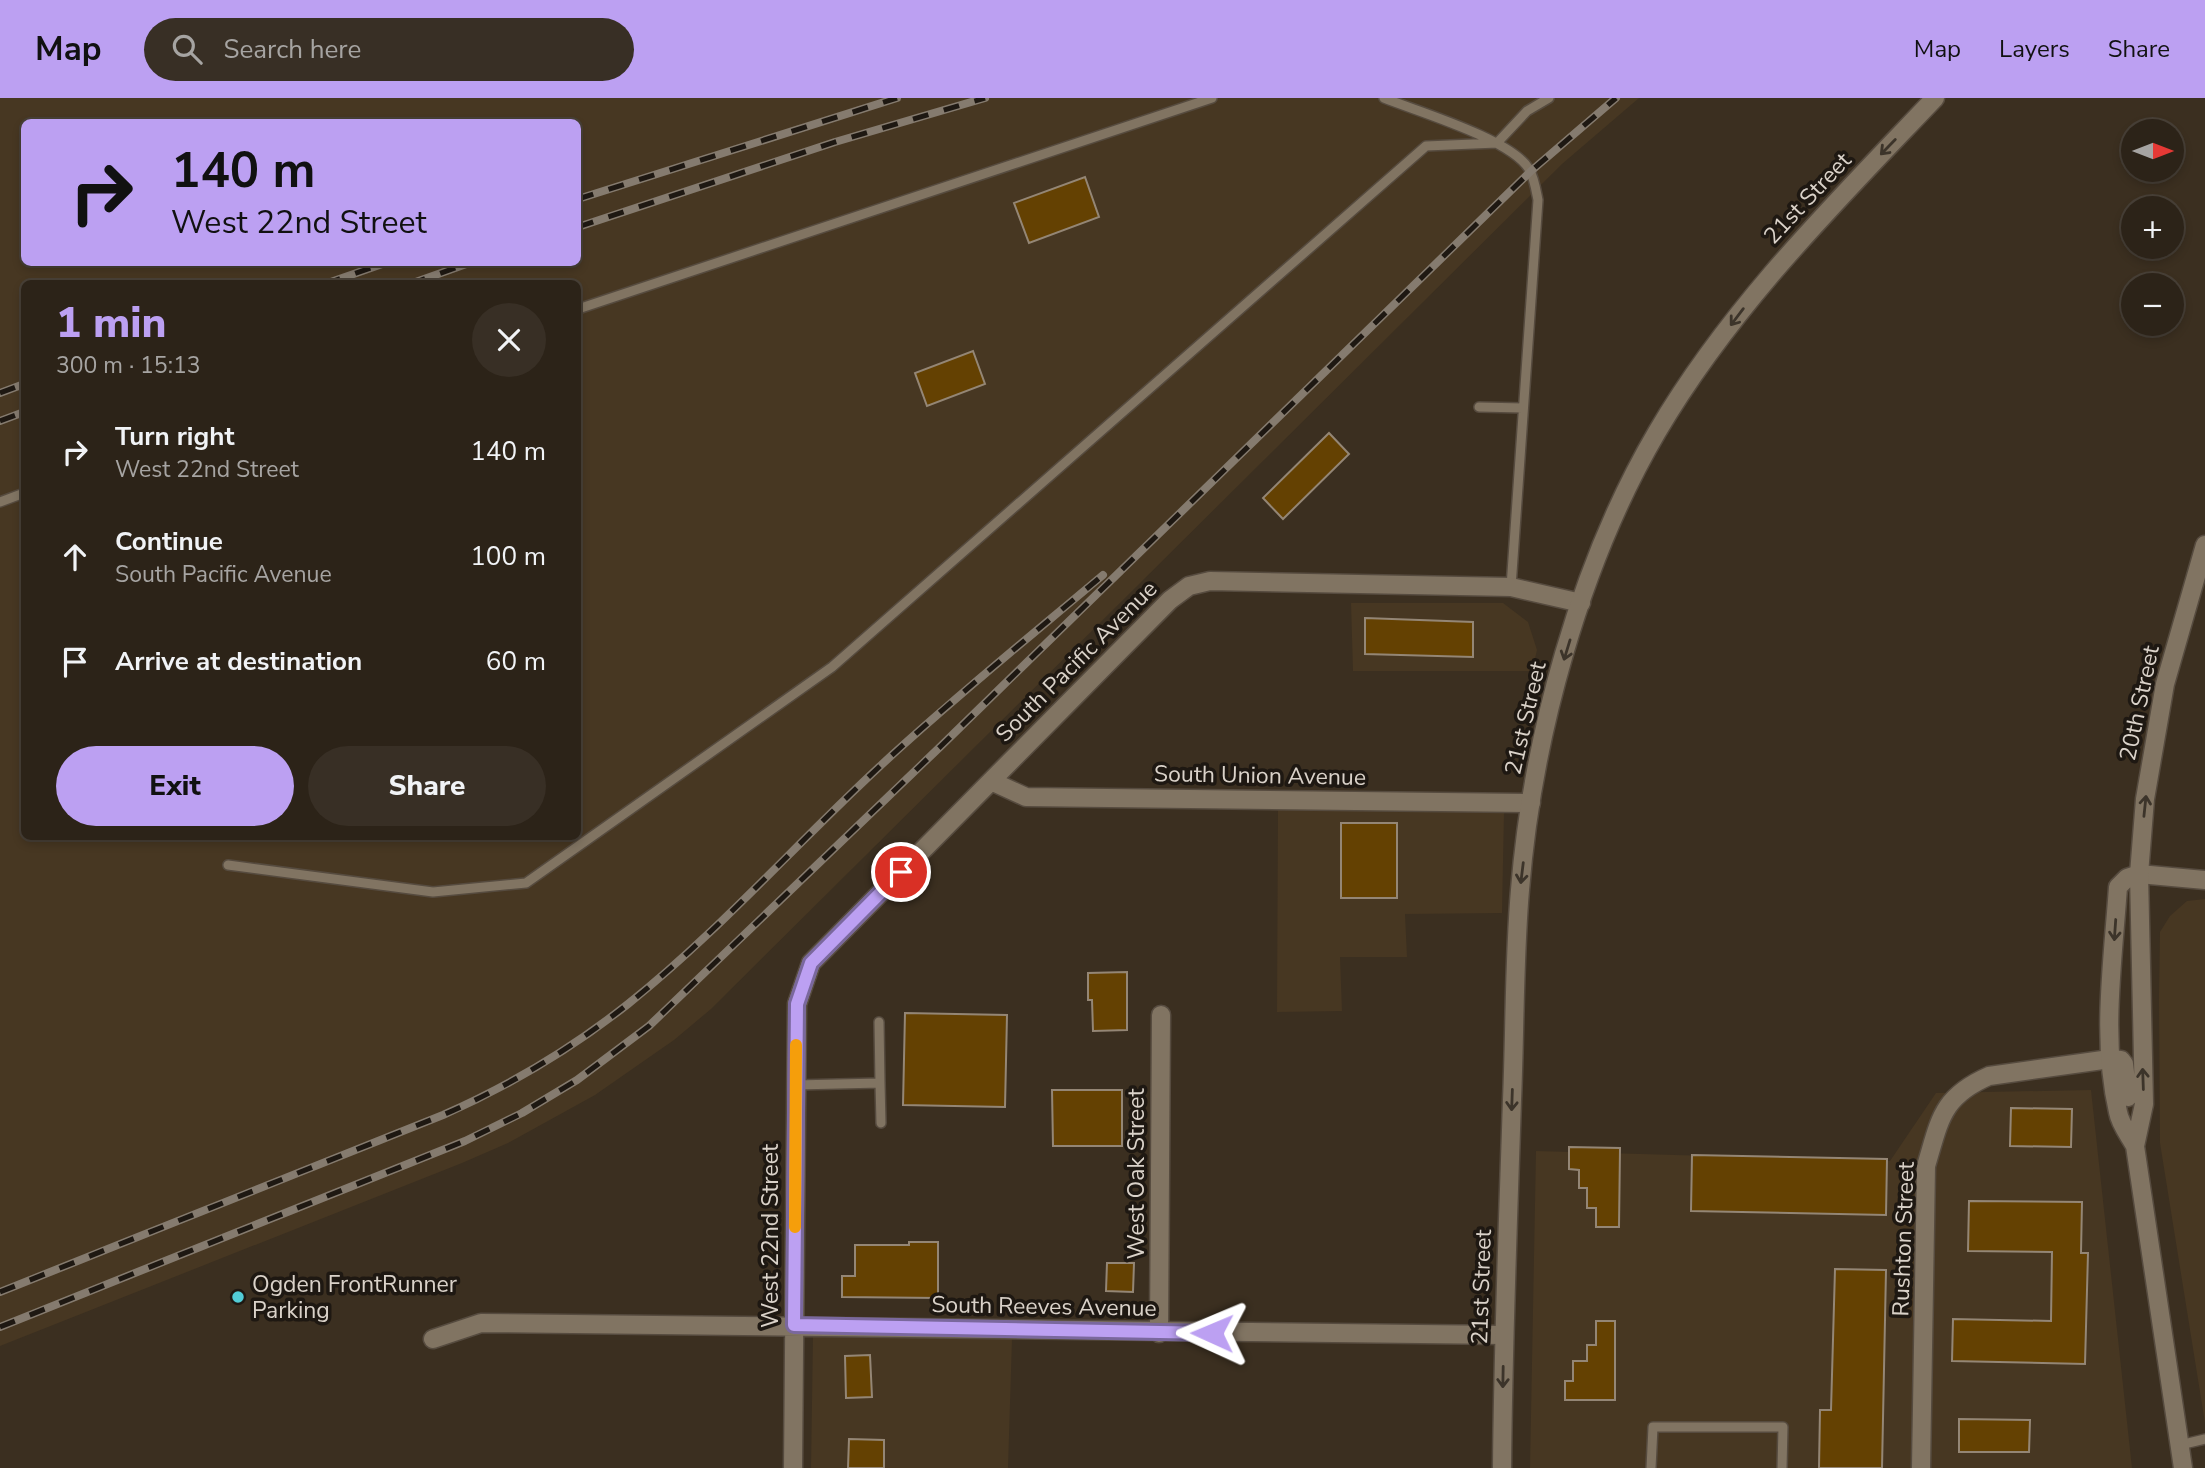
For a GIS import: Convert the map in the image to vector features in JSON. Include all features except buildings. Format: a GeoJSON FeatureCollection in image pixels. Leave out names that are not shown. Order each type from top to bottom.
{"type":"FeatureCollection","features":[{"type":"Feature","properties":{"kind":"street","name":"21st Street"},"geometry":{"type":"LineString","coordinates":[[1502,1468],[1504,1335],[1520,889],[1531,803],[1551,702],[1581,603],[1614,517],[1656,433],[1705,359],[1758,289],[1819,220],[1935,98]]}},
{"type":"Feature","properties":{"kind":"street","name":"20th Street"},"geometry":{"type":"LineString","coordinates":[[2135,1146],[2144,1104],[2139,874],[2145,799],[2165,684],[2205,545]]}},
{"type":"Feature","properties":{"kind":"street","name":"South Pacific Avenue"},"geometry":{"type":"LineString","coordinates":[[797,1004],[811,963],[1170,600],[1189,586],[1210,582],[1511,587],[1581,603]]}},
{"type":"Feature","properties":{"kind":"street","name":"South Union Avenue"},"geometry":{"type":"LineString","coordinates":[[991,781],[1026,797],[1531,803]]}},
{"type":"Feature","properties":{"kind":"street","name":"20th Street"},"geometry":{"type":"LineString","coordinates":[[2139,874],[2127,878],[2118,887],[2110,1059],[2118,1115],[2135,1146],[2183,1468]]}},
{"type":"Feature","properties":{"kind":"street"},"geometry":{"type":"LineString","coordinates":[[2139,874],[2205,880]]}},
{"type":"Feature","properties":{"kind":"street","name":"West 22nd Street"},"geometry":{"type":"LineString","coordinates":[[793,1468],[797,1004]]}},
{"type":"Feature","properties":{"kind":"street","name":"West Oak Street"},"geometry":{"type":"LineString","coordinates":[[1159,1332],[1161,1015]]}},
{"type":"Feature","properties":{"kind":"street","name":"Rushton Street"},"geometry":{"type":"LineString","coordinates":[[1921,1468],[1926,1166],[1943,1113],[1957,1095],[1973,1083],[1989,1076],[2110,1059]]}},
{"type":"Feature","properties":{"kind":"street","name":"South Reeves Avenue"},"geometry":{"type":"LineString","coordinates":[[433,1339],[481,1323],[1504,1335]]}},
{"type":"Feature","properties":{"kind":"lane"},"geometry":{"type":"LineString","coordinates":[[1384,98],[1497,143],[1520,158],[1531,171],[1538,200],[1511,587]]}},
{"type":"Feature","properties":{"kind":"lane"},"geometry":{"type":"LineString","coordinates":[[228,865],[433,892],[526,883],[832,667],[1426,146],[1497,143],[1527,111],[1549,98]]}},
{"type":"Feature","properties":{"kind":"lane"},"geometry":{"type":"LineString","coordinates":[[581,308],[1206,99]]}},
{"type":"Feature","properties":{"kind":"lane"},"geometry":{"type":"LineString","coordinates":[[1479,407],[1523,408]]}},
{"type":"Feature","properties":{"kind":"lane"},"geometry":{"type":"LineString","coordinates":[[0,502],[21,494]]}},
{"type":"Feature","properties":{"kind":"lane"},"geometry":{"type":"LineString","coordinates":[[879,1021],[881,1123]]}},
{"type":"Feature","properties":{"kind":"lane"},"geometry":{"type":"LineString","coordinates":[[796,1085],[880,1083]]}},
{"type":"Feature","properties":{"kind":"lane"},"geometry":{"type":"LineString","coordinates":[[1651,1468],[1653,1427],[1783,1427],[1782,1468]]}},
{"type":"Feature","properties":{"kind":"lane"},"geometry":{"type":"LineString","coordinates":[[2180,1445],[2205,1439]]}},
{"type":"Feature","properties":{"kind":"shaded area"},"geometry":{"type":"Polygon","coordinates":[[[0,98],[1639,98],[1562,164],[711,1009],[674,1040],[595,1095],[508,1143],[0,1346],[0,98]]]}},
{"type":"Feature","properties":{"kind":"shaded area"},"geometry":{"type":"Polygon","coordinates":[[[1351,603],[1503,603],[1528,622],[1537,650],[1532,671],[1353,671],[1351,603]]]}},
{"type":"Feature","properties":{"kind":"shaded area"},"geometry":{"type":"Polygon","coordinates":[[[1278,810],[1504,812],[1502,913],[1405,914],[1407,957],[1340,957],[1342,1011],[1277,1012],[1278,810]]]}},
{"type":"Feature","properties":{"kind":"shaded area"},"geometry":{"type":"Polygon","coordinates":[[[2205,899],[2205,1423],[2160,1143],[2159,999],[2160,932],[2170,916],[2187,901],[2205,899]]]}},
{"type":"Feature","properties":{"kind":"shaded area"},"geometry":{"type":"Polygon","coordinates":[[[2091,1090],[2132,1468],[1530,1468],[1536,1151],[1890,1161],[1936,1093],[2091,1090]]]}},
{"type":"Feature","properties":{"kind":"shaded area"},"geometry":{"type":"Polygon","coordinates":[[[813,1335],[1012,1339],[1008,1468],[811,1468],[813,1335]]]}},
{"type":"Feature","properties":{"kind":"railway"},"geometry":{"type":"LineString","coordinates":[[581,198],[897,98]]}},
{"type":"Feature","properties":{"kind":"railway"},"geometry":{"type":"LineString","coordinates":[[581,226],[835,142],[985,98]]}},
{"type":"Feature","properties":{"kind":"railway"},"geometry":{"type":"LineString","coordinates":[[0,1327],[465,1141],[522,1113],[577,1080],[649,1026],[941,746],[1531,171],[1616,98]]}},
{"type":"Feature","properties":{"kind":"railway"},"geometry":{"type":"LineString","coordinates":[[336,280],[377,266]]}},
{"type":"Feature","properties":{"kind":"railway"},"geometry":{"type":"LineString","coordinates":[[421,280],[461,266]]}},
{"type":"Feature","properties":{"kind":"railway"},"geometry":{"type":"LineString","coordinates":[[0,393],[21,385]]}},
{"type":"Feature","properties":{"kind":"railway"},"geometry":{"type":"LineString","coordinates":[[0,421],[21,413]]}},
{"type":"Feature","properties":{"kind":"railway"},"geometry":{"type":"LineString","coordinates":[[0,1292],[443,1115],[492,1092],[562,1051],[661,977],[905,743],[1103,575]]}},
{"type":"Feature","properties":{"kind":"slow traffic"},"geometry":{"type":"LineString","coordinates":[[795,1227],[796,1045]]}},
{"type":"Feature","properties":{"kind":"place","name":"Ogden FrontRunner Parking"},"geometry":{"type":"Point","coordinates":[238,1297]}},
{"type":"Feature","properties":{"kind":"route"},"geometry":{"type":"LineString","coordinates":[[901,872],[811,963],[797,1004],[794,1325],[1212,1333]]}}]}
